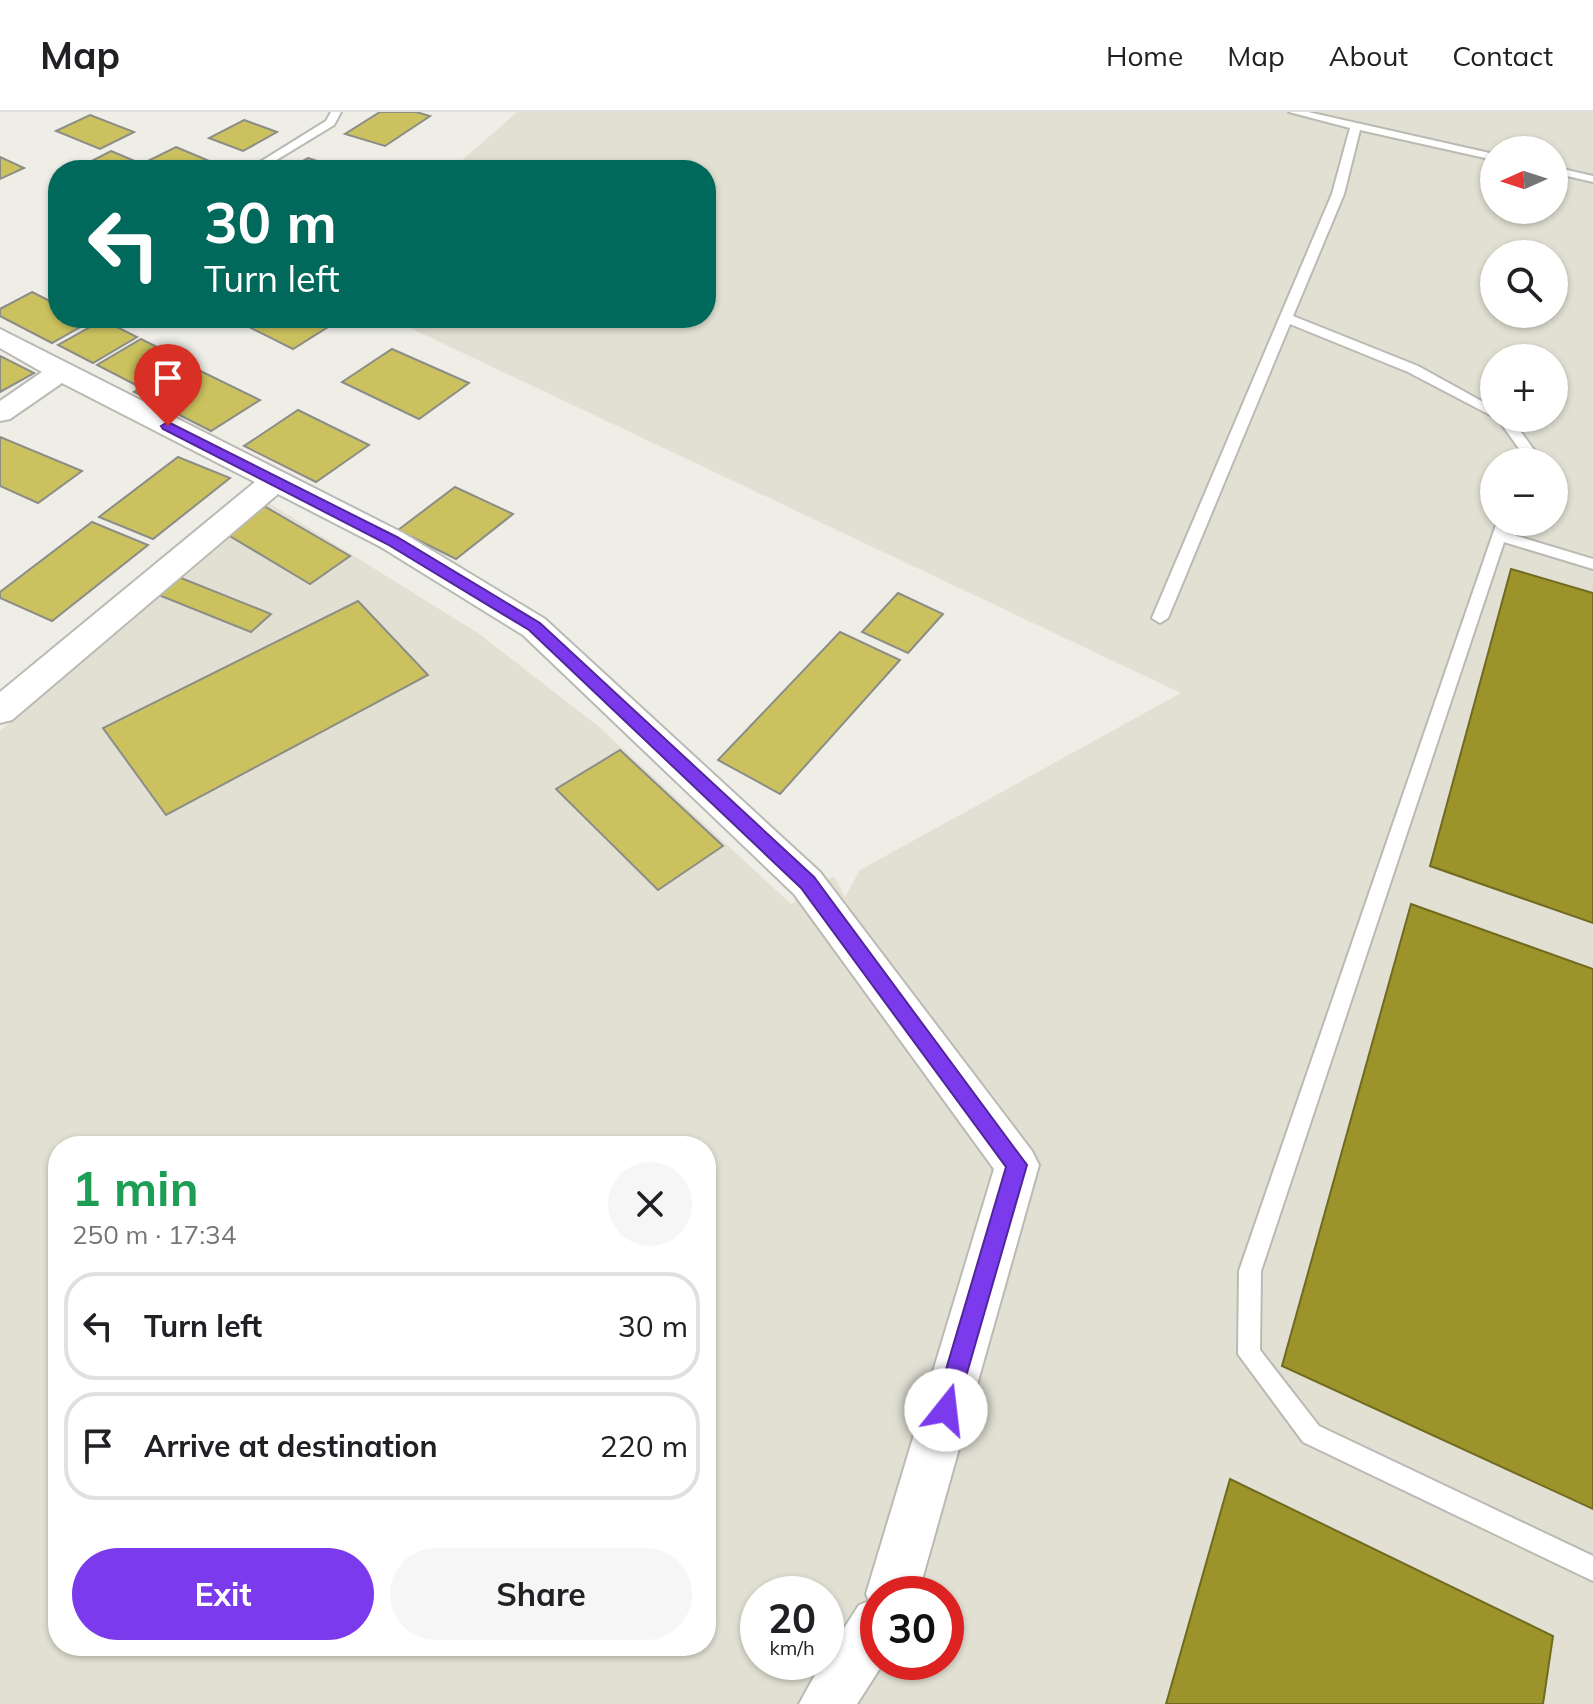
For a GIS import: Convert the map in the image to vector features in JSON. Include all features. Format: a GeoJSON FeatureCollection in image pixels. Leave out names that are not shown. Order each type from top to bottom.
{"type":"FeatureCollection","features":[{"type":"Feature","properties":{"kind":"street"},"geometry":{"type":"LineString","coordinates":[[0,337],[61,372],[392,540],[534,627],[807,883],[1017,1165],[897,1576]]}},
{"type":"Feature","properties":{"kind":"street"},"geometry":{"type":"LineString","coordinates":[[0,413],[61,372]]}},
{"type":"Feature","properties":{"kind":"street"},"geometry":{"type":"LineString","coordinates":[[0,711],[275,481]]}},
{"type":"Feature","properties":{"kind":"street"},"geometry":{"type":"LineString","coordinates":[[826,1704],[860,1652]]}},
{"type":"Feature","properties":{"kind":"lane"},"geometry":{"type":"LineString","coordinates":[[269,160],[330,123],[336,112]]}},
{"type":"Feature","properties":{"kind":"lane"},"geometry":{"type":"LineString","coordinates":[[1294,112],[1480,154]]}},
{"type":"Feature","properties":{"kind":"lane"},"geometry":{"type":"LineString","coordinates":[[1160,618],[1338,194],[1356,126]]}},
{"type":"Feature","properties":{"kind":"lane"},"geometry":{"type":"LineString","coordinates":[[1568,173],[1593,179]]}},
{"type":"Feature","properties":{"kind":"lane"},"geometry":{"type":"LineString","coordinates":[[1287,318],[1413,369],[1480,405]]}},
{"type":"Feature","properties":{"kind":"lane"},"geometry":{"type":"LineString","coordinates":[[1499,536],[1250,1271],[1249,1354],[1311,1434],[1593,1569]]}},
{"type":"Feature","properties":{"kind":"lane"},"geometry":{"type":"LineString","coordinates":[[1519,536],[1593,564]]}},
{"type":"Feature","properties":{"kind":"shaded area"},"geometry":{"type":"Polygon","coordinates":[[[517,112],[1593,112],[1593,1704],[0,1704],[0,731],[267,502],[478,633],[598,726],[791,904],[834,876],[845,897],[860,870],[1181,693],[410,328],[716,328],[716,160],[462,160],[517,112]]]}},
{"type":"Feature","properties":{"kind":"shaded area"},"geometry":{"type":"Polygon","coordinates":[[[1511,569],[1593,593],[1593,923],[1430,866],[1511,569]]]}},
{"type":"Feature","properties":{"kind":"shaded area"},"geometry":{"type":"Polygon","coordinates":[[[1411,904],[1593,969],[1593,1509],[1282,1366],[1411,904]]]}},
{"type":"Feature","properties":{"kind":"shaded area"},"geometry":{"type":"Polygon","coordinates":[[[1230,1479],[1553,1636],[1543,1704],[1166,1704],[1230,1479]]]}},
{"type":"Feature","properties":{"kind":"building"},"geometry":{"type":"Polygon","coordinates":[[[380,112],[416,112],[430,116],[385,146],[345,134],[380,112]]]}},
{"type":"Feature","properties":{"kind":"building"},"geometry":{"type":"Polygon","coordinates":[[[90,115],[134,132],[100,149],[56,131],[90,115]]]}},
{"type":"Feature","properties":{"kind":"building"},"geometry":{"type":"Polygon","coordinates":[[[244,120],[277,132],[243,151],[209,138],[244,120]]]}},
{"type":"Feature","properties":{"kind":"building"},"geometry":{"type":"Polygon","coordinates":[[[176,147],[207,160],[150,160],[176,147]]]}},
{"type":"Feature","properties":{"kind":"building"},"geometry":{"type":"Polygon","coordinates":[[[111,151],[132,160],[93,160],[111,151]]]}},
{"type":"Feature","properties":{"kind":"building"},"geometry":{"type":"Polygon","coordinates":[[[0,157],[24,168],[0,179],[0,157]]]}},
{"type":"Feature","properties":{"kind":"building"},"geometry":{"type":"Polygon","coordinates":[[[32,292],[48,300],[48,328],[79,328],[52,343],[0,316],[0,309],[32,292]]]}},
{"type":"Feature","properties":{"kind":"building"},"geometry":{"type":"Polygon","coordinates":[[[89,328],[119,328],[137,337],[93,363],[58,345],[89,328]]]}},
{"type":"Feature","properties":{"kind":"building"},"geometry":{"type":"Polygon","coordinates":[[[251,328],[326,328],[293,349],[251,328]]]}},
{"type":"Feature","properties":{"kind":"building"},"geometry":{"type":"Polygon","coordinates":[[[141,339],[179,358],[136,385],[97,365],[141,339]]]}},
{"type":"Feature","properties":{"kind":"building"},"geometry":{"type":"Polygon","coordinates":[[[392,349],[469,383],[419,419],[342,382],[392,349]]]}},
{"type":"Feature","properties":{"kind":"building"},"geometry":{"type":"Polygon","coordinates":[[[0,356],[34,373],[0,392],[0,356]]]}},
{"type":"Feature","properties":{"kind":"building"},"geometry":{"type":"Polygon","coordinates":[[[182,362],[260,400],[211,431],[134,392],[182,362]]]}},
{"type":"Feature","properties":{"kind":"building"},"geometry":{"type":"Polygon","coordinates":[[[298,410],[369,445],[316,482],[244,446],[298,410]]]}},
{"type":"Feature","properties":{"kind":"building"},"geometry":{"type":"Polygon","coordinates":[[[0,437],[82,471],[38,503],[0,486],[0,437]]]}},
{"type":"Feature","properties":{"kind":"building"},"geometry":{"type":"Polygon","coordinates":[[[178,457],[230,478],[153,539],[99,517],[178,457]]]}},
{"type":"Feature","properties":{"kind":"building"},"geometry":{"type":"Polygon","coordinates":[[[455,487],[513,514],[456,559],[398,530],[455,487]]]}},
{"type":"Feature","properties":{"kind":"building"},"geometry":{"type":"Polygon","coordinates":[[[264,506],[350,556],[310,584],[223,532],[264,506]]]}},
{"type":"Feature","properties":{"kind":"building"},"geometry":{"type":"Polygon","coordinates":[[[92,522],[148,545],[52,621],[0,598],[0,592],[92,522]]]}},
{"type":"Feature","properties":{"kind":"building"},"geometry":{"type":"Polygon","coordinates":[[[171,574],[271,614],[251,632],[151,592],[171,574]]]}},
{"type":"Feature","properties":{"kind":"building"},"geometry":{"type":"Polygon","coordinates":[[[898,593],[943,614],[908,653],[862,632],[898,593]]]}},
{"type":"Feature","properties":{"kind":"building"},"geometry":{"type":"Polygon","coordinates":[[[358,601],[428,675],[166,815],[103,728],[358,601]]]}},
{"type":"Feature","properties":{"kind":"building"},"geometry":{"type":"Polygon","coordinates":[[[840,632],[900,660],[780,794],[718,760],[840,632]]]}},
{"type":"Feature","properties":{"kind":"building"},"geometry":{"type":"Polygon","coordinates":[[[620,750],[723,846],[658,890],[556,789],[620,750]]]}},
{"type":"Feature","properties":{"kind":"route"},"geometry":{"type":"LineString","coordinates":[[168,426],[392,540],[534,627],[807,883],[1017,1165],[946,1410]]}}]}
